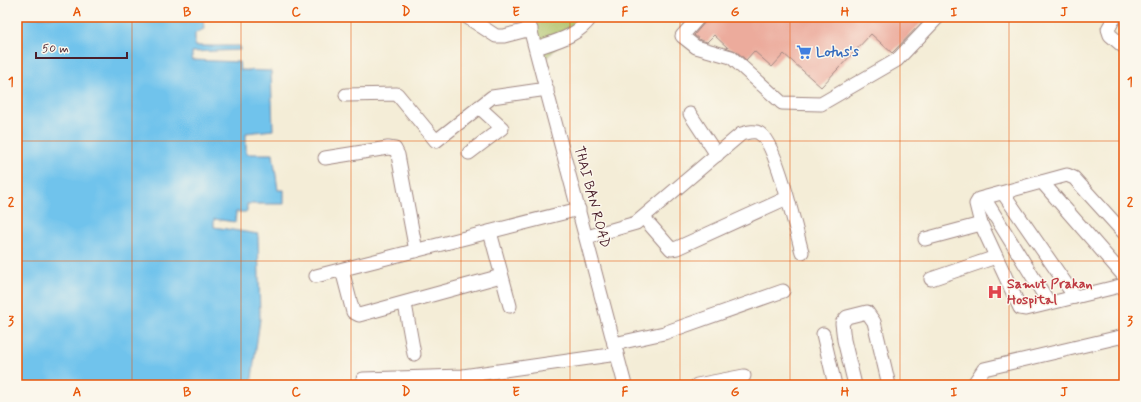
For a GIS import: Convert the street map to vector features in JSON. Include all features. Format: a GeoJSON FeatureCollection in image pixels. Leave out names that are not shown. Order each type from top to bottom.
{"type":"FeatureCollection","features":[{"type":"Feature","properties":{"kind":"street"},"geometry":{"type":"LineString","coordinates":[[467,17],[496,36],[504,36],[529,23]]}},
{"type":"Feature","properties":{"kind":"street"},"geometry":{"type":"LineString","coordinates":[[536,48],[572,35],[582,28],[591,17]]}},
{"type":"Feature","properties":{"kind":"street"},"geometry":{"type":"LineString","coordinates":[[699,17],[682,36],[696,47],[731,57],[782,103],[821,104],[897,60],[938,17]]}},
{"type":"Feature","properties":{"kind":"street"},"geometry":{"type":"LineString","coordinates":[[1115,17],[1108,29],[1110,35],[1124,47]]}},
{"type":"Feature","properties":{"kind":"street","name":"THAI BAN ROAD"},"geometry":{"type":"LineString","coordinates":[[529,23],[624,385]]}},
{"type":"Feature","properties":{"kind":"street"},"geometry":{"type":"LineString","coordinates":[[346,95],[397,94],[436,141],[492,97],[547,89]]}},
{"type":"Feature","properties":{"kind":"street"},"geometry":{"type":"LineString","coordinates":[[469,154],[502,128],[479,107]]}},
{"type":"Feature","properties":{"kind":"street"},"geometry":{"type":"LineString","coordinates":[[690,114],[717,155]]}},
{"type":"Feature","properties":{"kind":"street"},"geometry":{"type":"LineString","coordinates":[[586,237],[636,223],[644,218],[741,134],[750,132],[759,133],[768,142],[787,198],[802,252]]}},
{"type":"Feature","properties":{"kind":"street"},"geometry":{"type":"LineString","coordinates":[[325,158],[388,148],[395,149],[398,155],[416,251]]}},
{"type":"Feature","properties":{"kind":"street"},"geometry":{"type":"LineString","coordinates":[[1124,233],[1074,178],[1067,176],[980,199],[976,204],[981,224],[1020,308],[1026,309],[1049,304],[1124,285]]}},
{"type":"Feature","properties":{"kind":"street"},"geometry":{"type":"LineString","coordinates":[[1042,182],[1124,276]]}},
{"type":"Feature","properties":{"kind":"street"},"geometry":{"type":"LineString","coordinates":[[1003,193],[1075,297]]}},
{"type":"Feature","properties":{"kind":"street"},"geometry":{"type":"LineString","coordinates":[[644,218],[671,249],[787,198]]}},
{"type":"Feature","properties":{"kind":"street"},"geometry":{"type":"LineString","coordinates":[[984,198],[1049,304]]}},
{"type":"Feature","properties":{"kind":"street"},"geometry":{"type":"LineString","coordinates":[[316,276],[579,209]]}},
{"type":"Feature","properties":{"kind":"street"},"geometry":{"type":"LineString","coordinates":[[925,240],[981,224]]}},
{"type":"Feature","properties":{"kind":"street"},"geometry":{"type":"LineString","coordinates":[[490,232],[510,306]]}},
{"type":"Feature","properties":{"kind":"street"},"geometry":{"type":"LineString","coordinates":[[931,279],[996,257]]}},
{"type":"Feature","properties":{"kind":"street"},"geometry":{"type":"LineString","coordinates":[[342,270],[353,312],[359,315],[405,304],[501,276]]}},
{"type":"Feature","properties":{"kind":"street"},"geometry":{"type":"LineString","coordinates":[[363,379],[463,376],[615,349],[783,292]]}},
{"type":"Feature","properties":{"kind":"street"},"geometry":{"type":"LineString","coordinates":[[405,304],[414,354]]}},
{"type":"Feature","properties":{"kind":"street"},"geometry":{"type":"LineString","coordinates":[[855,385],[844,340],[842,323],[847,317],[867,312],[874,322],[889,385]]}},
{"type":"Feature","properties":{"kind":"street"},"geometry":{"type":"LineString","coordinates":[[823,334],[835,385]]}},
{"type":"Feature","properties":{"kind":"street"},"geometry":{"type":"LineString","coordinates":[[973,385],[984,369],[1124,336]]}},
{"type":"Feature","properties":{"kind":"street"},"geometry":{"type":"LineString","coordinates":[[697,385],[744,376]]}},
{"type":"Feature","properties":{"kind":"green space"},"geometry":{"type":"Polygon","coordinates":[[[527,17],[585,17],[541,64],[527,17]]]}},
{"type":"Feature","properties":{"kind":"water"},"geometry":{"type":"Polygon","coordinates":[[[17,17],[182,17],[182,19],[203,19],[204,29],[195,33],[195,46],[240,46],[240,50],[192,52],[192,60],[239,62],[240,70],[271,71],[273,130],[246,133],[246,154],[273,154],[278,190],[284,190],[284,204],[247,204],[247,212],[236,212],[235,222],[214,219],[214,227],[258,234],[260,319],[251,385],[17,385],[17,17]]]}},
{"type":"Feature","properties":{"kind":"building","name":"Lotus's"},"geometry":{"type":"Polygon","coordinates":[[[707,17],[927,17],[892,53],[871,34],[821,87],[784,54],[772,67],[754,51],[746,60],[736,51],[728,48],[714,35],[707,42],[700,40],[694,35],[705,22],[707,17]]]}},
{"type":"Feature","properties":{"kind":"place","name":"Lotus's"},"geometry":{"type":"Point","coordinates":[804,52]}},
{"type":"Feature","properties":{"kind":"place","name":"Samut Prakan Hospital"},"geometry":{"type":"Point","coordinates":[995,292]}}]}
